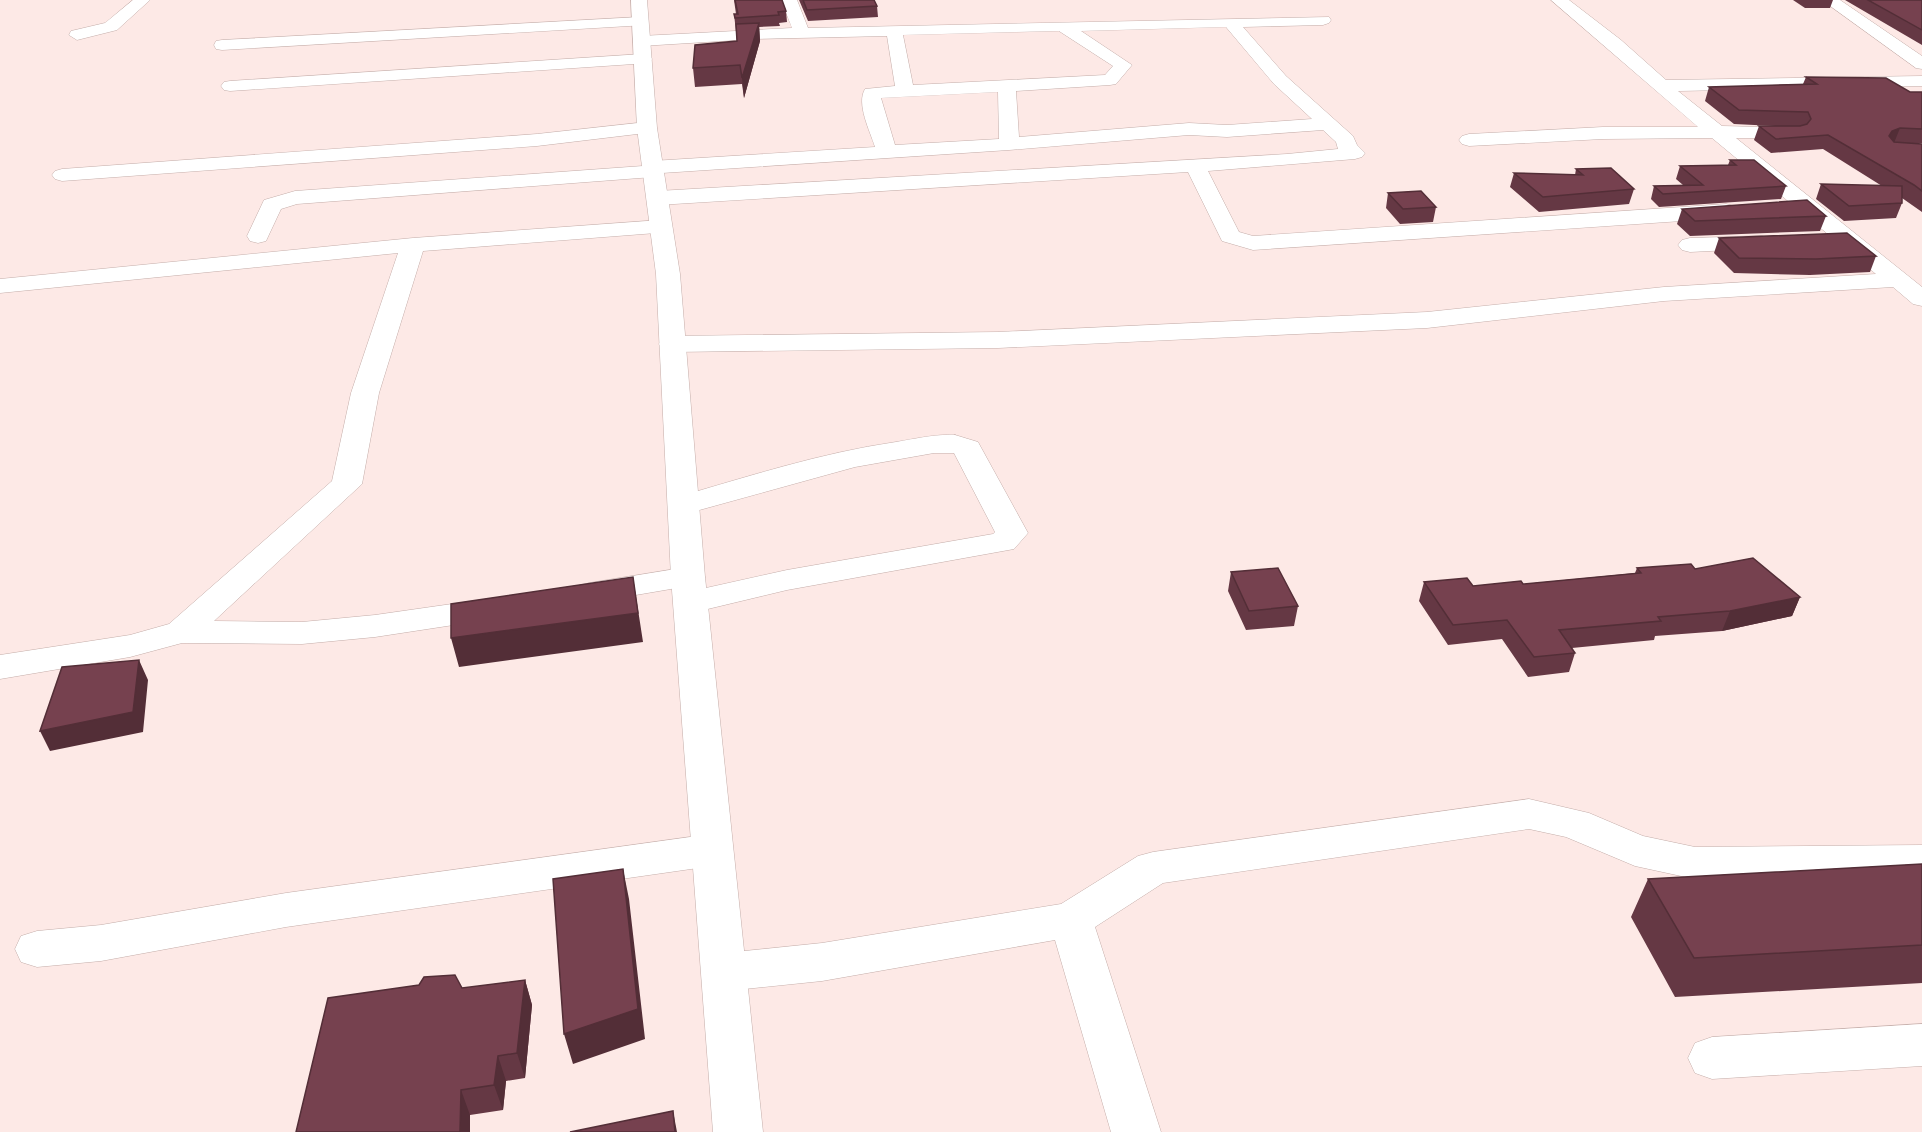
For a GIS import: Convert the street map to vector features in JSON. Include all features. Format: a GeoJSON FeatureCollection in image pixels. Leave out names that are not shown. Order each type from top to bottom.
{"type":"FeatureCollection","features":[{"type":"Feature","properties":{"kind":"street"},"geometry":{"type":"LineString","coordinates":[[77,35],[111,27],[142,0]]}},
{"type":"Feature","properties":{"kind":"street"},"geometry":{"type":"LineString","coordinates":[[789,0],[802,33]]}},
{"type":"Feature","properties":{"kind":"street"},"geometry":{"type":"LineString","coordinates":[[1559,0],[1615,44],[1661,86],[1914,290]]}},
{"type":"Feature","properties":{"kind":"street"},"geometry":{"type":"LineString","coordinates":[[1830,0],[1922,64]]}},
{"type":"Feature","properties":{"kind":"street"},"geometry":{"type":"LineString","coordinates":[[222,45],[641,30],[802,33],[1323,21]]}},
{"type":"Feature","properties":{"kind":"street"},"geometry":{"type":"LineString","coordinates":[[258,236],[272,205],[295,198],[656,191],[1287,160],[1355,153],[1347,147],[1346,140],[1280,80],[1230,22]]}},
{"type":"Feature","properties":{"kind":"street"},"geometry":{"type":"LineString","coordinates":[[886,152],[873,110],[871,94],[905,90],[1110,80],[1123,65],[1062,26]]}},
{"type":"Feature","properties":{"kind":"street"},"geometry":{"type":"LineString","coordinates":[[230,86],[641,30]]}},
{"type":"Feature","properties":{"kind":"street"},"geometry":{"type":"LineString","coordinates":[[641,30],[647,128],[668,274],[689,589],[738,1132]]}},
{"type":"Feature","properties":{"kind":"street"},"geometry":{"type":"LineString","coordinates":[[894,31],[905,90]]}},
{"type":"Feature","properties":{"kind":"street"},"geometry":{"type":"LineString","coordinates":[[1661,86],[1922,81]]}},
{"type":"Feature","properties":{"kind":"street"},"geometry":{"type":"LineString","coordinates":[[1006,86],[1009,144]]}},
{"type":"Feature","properties":{"kind":"street"},"geometry":{"type":"LineString","coordinates":[[0,285],[413,245],[656,191],[886,152],[1189,129],[1227,131],[1328,124]]}},
{"type":"Feature","properties":{"kind":"street"},"geometry":{"type":"LineString","coordinates":[[62,175],[537,140],[647,128]]}},
{"type":"Feature","properties":{"kind":"street"},"geometry":{"type":"LineString","coordinates":[[1469,140],[1604,133],[1794,132]]}},
{"type":"Feature","properties":{"kind":"street"},"geometry":{"type":"LineString","coordinates":[[1194,164],[1230,236],[1253,243],[1749,210]]}},
{"type":"Feature","properties":{"kind":"street"},"geometry":{"type":"LineString","coordinates":[[1773,208],[1808,206]]}},
{"type":"Feature","properties":{"kind":"street"},"geometry":{"type":"LineString","coordinates":[[1816,241],[1850,239]]}},
{"type":"Feature","properties":{"kind":"street"},"geometry":{"type":"LineString","coordinates":[[1690,245],[1782,242]]}},
{"type":"Feature","properties":{"kind":"street"},"geometry":{"type":"LineString","coordinates":[[181,632],[347,484],[350,453],[379,349],[413,245]]}},
{"type":"Feature","properties":{"kind":"street"},"geometry":{"type":"LineString","coordinates":[[672,344],[998,340],[1427,320],[1664,294],[1818,283],[1914,290]]}},
{"type":"Feature","properties":{"kind":"street"},"geometry":{"type":"LineString","coordinates":[[560,598],[787,580],[1003,542],[1012,533],[968,448],[950,443],[830,462],[685,505]]}},
{"type":"Feature","properties":{"kind":"street"},"geometry":{"type":"LineString","coordinates":[[0,667],[130,646],[181,632],[302,633],[375,626],[525,604]]}},
{"type":"Feature","properties":{"kind":"street"},"geometry":{"type":"LineString","coordinates":[[725,972],[822,962],[1071,920],[1153,868],[1529,814],[1575,824],[1635,850],[1695,863],[1920,863]]}},
{"type":"Feature","properties":{"kind":"street"},"geometry":{"type":"LineString","coordinates":[[37,949],[101,943],[286,910],[712,850]]}},
{"type":"Feature","properties":{"kind":"street"},"geometry":{"type":"LineString","coordinates":[[1071,920],[1136,1132]]}},
{"type":"Feature","properties":{"kind":"street"},"geometry":{"type":"LineString","coordinates":[[1712,1058],[1922,1045]]}},
{"type":"Feature","properties":{"kind":"building"},"geometry":{"type":"Polygon","coordinates":[[[735,0],[782,0],[786,11],[778,12],[779,15],[735,18],[734,14],[738,14],[735,0]]]}},
{"type":"Feature","properties":{"kind":"building"},"geometry":{"type":"Polygon","coordinates":[[[803,0],[874,0],[877,6],[807,10],[803,0]]]}},
{"type":"Feature","properties":{"kind":"building"},"geometry":{"type":"Polygon","coordinates":[[[1868,0],[1922,0],[1922,30],[1868,0]]]}},
{"type":"Feature","properties":{"kind":"building"},"geometry":{"type":"Polygon","coordinates":[[[759,23],[742,78],[740,65],[693,68],[695,45],[737,41],[736,24],[759,23]]]}},
{"type":"Feature","properties":{"kind":"building"},"geometry":{"type":"Polygon","coordinates":[[[1806,77],[1886,78],[1910,92],[1922,92],[1922,129],[1900,128],[1892,131],[1889,136],[1894,142],[1922,144],[1922,191],[1828,135],[1776,139],[1759,126],[1807,124],[1811,119],[1808,112],[1739,110],[1709,87],[1817,84],[1806,77]]]}},
{"type":"Feature","properties":{"kind":"building"},"geometry":{"type":"Polygon","coordinates":[[[1730,160],[1754,160],[1786,186],[1663,194],[1654,186],[1703,185],[1680,166],[1736,165],[1730,160]]]}},
{"type":"Feature","properties":{"kind":"building"},"geometry":{"type":"Polygon","coordinates":[[[1611,168],[1634,189],[1543,197],[1514,173],[1583,175],[1576,169],[1611,168]]]}},
{"type":"Feature","properties":{"kind":"building"},"geometry":{"type":"Polygon","coordinates":[[[1821,184],[1902,186],[1902,203],[1849,206],[1821,184]]]}},
{"type":"Feature","properties":{"kind":"building"},"geometry":{"type":"Polygon","coordinates":[[[1421,191],[1436,207],[1403,209],[1388,193],[1421,191]]]}},
{"type":"Feature","properties":{"kind":"building"},"geometry":{"type":"Polygon","coordinates":[[[1807,200],[1826,216],[1695,221],[1682,209],[1807,200]]]}},
{"type":"Feature","properties":{"kind":"building"},"geometry":{"type":"Polygon","coordinates":[[[1847,233],[1876,256],[1816,259],[1739,258],[1719,238],[1847,233]]]}},
{"type":"Feature","properties":{"kind":"building"},"geometry":{"type":"Polygon","coordinates":[[[1753,558],[1800,597],[1730,611],[1658,617],[1661,621],[1559,630],[1575,653],[1534,657],[1507,620],[1453,625],[1424,582],[1467,578],[1473,586],[1521,581],[1523,584],[1641,573],[1637,568],[1691,564],[1695,569],[1753,558]]]}},
{"type":"Feature","properties":{"kind":"building"},"geometry":{"type":"Polygon","coordinates":[[[1278,568],[1298,606],[1249,611],[1231,572],[1278,568]]]}},
{"type":"Feature","properties":{"kind":"building"},"geometry":{"type":"Polygon","coordinates":[[[633,577],[638,613],[451,638],[451,604],[633,577]]]}},
{"type":"Feature","properties":{"kind":"building"},"geometry":{"type":"Polygon","coordinates":[[[139,660],[133,712],[40,731],[62,667],[139,660]]]}},
{"type":"Feature","properties":{"kind":"building"},"geometry":{"type":"Polygon","coordinates":[[[1922,864],[1922,945],[1694,958],[1648,879],[1922,864]]]}},
{"type":"Feature","properties":{"kind":"building"},"geometry":{"type":"Polygon","coordinates":[[[623,869],[638,1009],[564,1034],[553,879],[623,869]]]}},
{"type":"Feature","properties":{"kind":"building"},"geometry":{"type":"Polygon","coordinates":[[[455,975],[462,988],[525,980],[517,1053],[498,1056],[494,1085],[461,1090],[460,1132],[296,1132],[328,998],[419,985],[424,977],[455,975]]]}},
{"type":"Feature","properties":{"kind":"building"},"geometry":{"type":"Polygon","coordinates":[[[673,1111],[675,1132],[570,1132],[673,1111]]]}}]}
